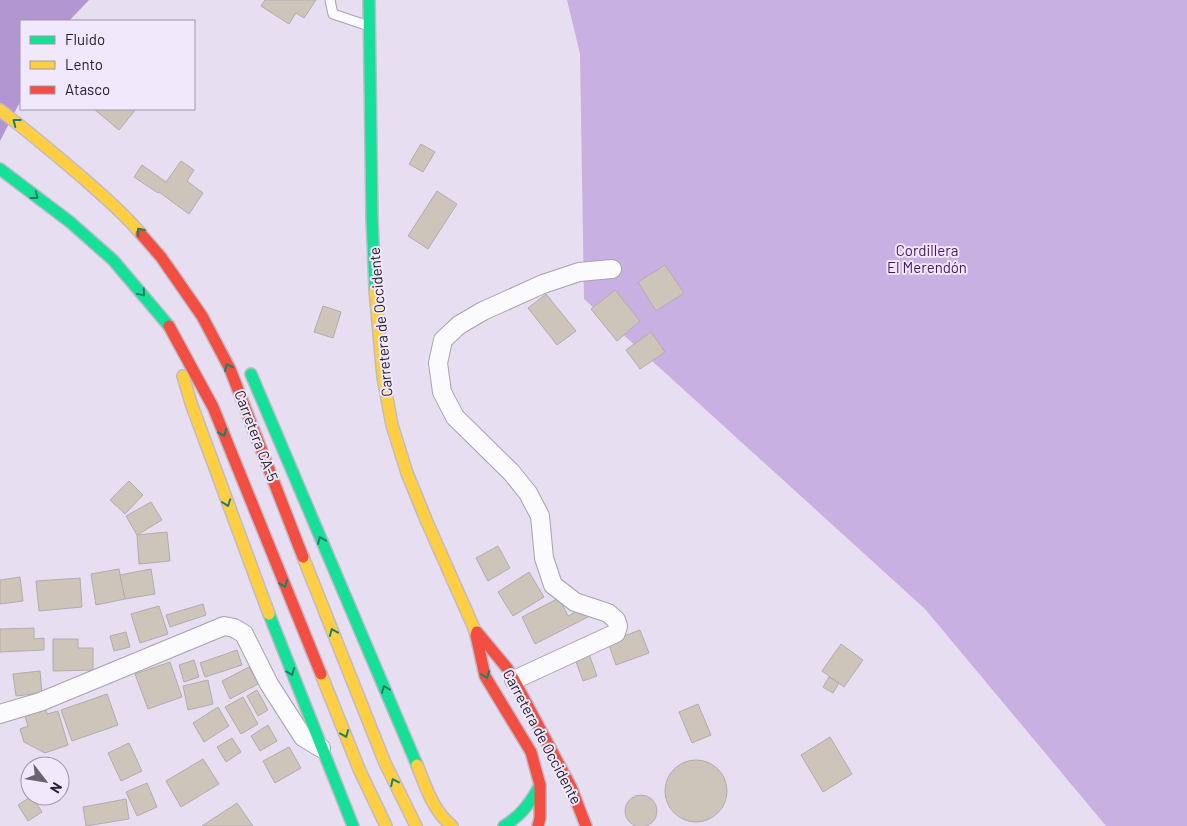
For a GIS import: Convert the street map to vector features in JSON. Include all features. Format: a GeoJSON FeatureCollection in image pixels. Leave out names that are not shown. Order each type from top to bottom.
{"type":"FeatureCollection","features":[{"type":"Feature","properties":{"kind":"main road","name":"Carretera de Occidente"},"geometry":{"type":"LineString","coordinates":[[369,0],[374,280],[383,378],[392,425],[407,473],[474,628],[485,676],[531,752],[540,785],[540,818],[538,826]]}},
{"type":"Feature","properties":{"kind":"main road","name":"Carretera CA-5"},"geometry":{"type":"LineString","coordinates":[[0,110],[32,134],[132,223],[161,257],[202,316],[230,369],[385,763],[416,826]]}},
{"type":"Feature","properties":{"kind":"main road","name":"Carretera CA-5"},"geometry":{"type":"LineString","coordinates":[[0,169],[70,222],[114,260],[168,324],[213,407],[359,769],[386,826]]}},
{"type":"Feature","properties":{"kind":"main road"},"geometry":{"type":"LineString","coordinates":[[161,257],[202,296]]}},
{"type":"Feature","properties":{"kind":"main road"},"geometry":{"type":"LineString","coordinates":[[168,324],[191,403],[204,439],[284,654],[354,826]]}},
{"type":"Feature","properties":{"kind":"main road"},"geometry":{"type":"LineString","coordinates":[[246,364],[433,803],[445,821],[452,826]]}},
{"type":"Feature","properties":{"kind":"main road","name":"Carretera de Occidente"},"geometry":{"type":"LineString","coordinates":[[474,628],[507,668],[514,680],[572,787],[586,826]]}},
{"type":"Feature","properties":{"kind":"main road"},"geometry":{"type":"LineString","coordinates":[[504,826],[522,813],[533,800],[540,785]]}},
{"type":"Feature","properties":{"kind":"street"},"geometry":{"type":"LineString","coordinates":[[514,680],[616,633],[618,626],[616,620],[608,613],[575,602],[554,585],[544,558],[540,516],[528,493],[511,472],[454,416],[442,392],[438,363],[443,340],[459,325],[483,311],[543,284],[579,272],[612,269]]}},
{"type":"Feature","properties":{"kind":"street"},"geometry":{"type":"LineString","coordinates":[[0,714],[40,702],[224,626],[234,628],[244,634],[269,684],[303,737],[322,748]]}},
{"type":"Feature","properties":{"kind":"lane"},"geometry":{"type":"LineString","coordinates":[[330,0],[333,14],[369,26]]}},
{"type":"Feature","properties":{"kind":"green space","name":"Cordillera El Merendón"},"geometry":{"type":"Polygon","coordinates":[[[567,0],[1187,0],[1187,826],[1106,826],[925,609],[584,299],[580,54],[567,0]]]}},
{"type":"Feature","properties":{"kind":"shaded area"},"geometry":{"type":"Polygon","coordinates":[[[0,0],[89,0],[70,20],[20,20],[20,102],[0,141],[0,0]]]}},
{"type":"Feature","properties":{"kind":"building"},"geometry":{"type":"Polygon","coordinates":[[[265,0],[316,0],[304,18],[296,13],[289,24],[261,6],[265,0]]]}},
{"type":"Feature","properties":{"kind":"building"},"geometry":{"type":"Polygon","coordinates":[[[95,110],[135,110],[119,130],[95,110]]]}},
{"type":"Feature","properties":{"kind":"building"},"geometry":{"type":"Polygon","coordinates":[[[421,144],[435,152],[423,172],[409,164],[421,144]]]}},
{"type":"Feature","properties":{"kind":"building"},"geometry":{"type":"Polygon","coordinates":[[[181,161],[194,170],[187,181],[203,193],[189,214],[159,192],[134,177],[142,165],[166,182],[181,161]]]}},
{"type":"Feature","properties":{"kind":"building"},"geometry":{"type":"Polygon","coordinates":[[[437,191],[457,204],[428,249],[408,236],[437,191]]]}},
{"type":"Feature","properties":{"kind":"building"},"geometry":{"type":"Polygon","coordinates":[[[665,265],[684,293],[656,311],[638,282],[665,265]]]}},
{"type":"Feature","properties":{"kind":"building"},"geometry":{"type":"Polygon","coordinates":[[[615,290],[640,321],[617,341],[591,309],[615,290]]]}},
{"type":"Feature","properties":{"kind":"building"},"geometry":{"type":"Polygon","coordinates":[[[546,294],[576,331],[557,345],[528,308],[546,294]]]}},
{"type":"Feature","properties":{"kind":"building"},"geometry":{"type":"Polygon","coordinates":[[[323,306],[341,312],[333,338],[314,332],[323,306]]]}},
{"type":"Feature","properties":{"kind":"building"},"geometry":{"type":"Polygon","coordinates":[[[651,332],[665,352],[640,369],[626,350],[651,332]]]}},
{"type":"Feature","properties":{"kind":"building"},"geometry":{"type":"Polygon","coordinates":[[[129,481],[143,495],[125,514],[110,500],[129,481]]]}},
{"type":"Feature","properties":{"kind":"building"},"geometry":{"type":"Polygon","coordinates":[[[151,502],[162,520],[137,535],[126,516],[151,502]]]}},
{"type":"Feature","properties":{"kind":"building"},"geometry":{"type":"Polygon","coordinates":[[[167,532],[170,561],[139,564],[137,535],[167,532]]]}},
{"type":"Feature","properties":{"kind":"building"},"geometry":{"type":"Polygon","coordinates":[[[498,546],[510,568],[488,581],[476,558],[498,546]]]}},
{"type":"Feature","properties":{"kind":"building"},"geometry":{"type":"Polygon","coordinates":[[[119,569],[125,599],[96,605],[91,574],[119,569]]]}},
{"type":"Feature","properties":{"kind":"building"},"geometry":{"type":"Polygon","coordinates":[[[151,569],[155,594],[125,599],[120,575],[151,569]]]}},
{"type":"Feature","properties":{"kind":"building"},"geometry":{"type":"Polygon","coordinates":[[[529,572],[544,597],[513,616],[498,592],[529,572]]]}},
{"type":"Feature","properties":{"kind":"building"},"geometry":{"type":"Polygon","coordinates":[[[20,577],[23,601],[0,604],[0,580],[20,577]]]}},
{"type":"Feature","properties":{"kind":"building"},"geometry":{"type":"Polygon","coordinates":[[[80,578],[82,607],[39,611],[36,581],[80,578]]]}},
{"type":"Feature","properties":{"kind":"building"},"geometry":{"type":"Polygon","coordinates":[[[559,598],[568,616],[583,608],[588,617],[535,644],[522,617],[559,598]]]}},
{"type":"Feature","properties":{"kind":"building"},"geometry":{"type":"Polygon","coordinates":[[[203,604],[206,615],[170,627],[166,615],[203,604]]]}},
{"type":"Feature","properties":{"kind":"building"},"geometry":{"type":"Polygon","coordinates":[[[159,606],[168,634],[140,643],[131,614],[159,606]]]}},
{"type":"Feature","properties":{"kind":"building"},"geometry":{"type":"Polygon","coordinates":[[[34,628],[34,639],[44,638],[44,650],[0,652],[0,629],[34,628]]]}},
{"type":"Feature","properties":{"kind":"building"},"geometry":{"type":"Polygon","coordinates":[[[640,630],[649,653],[616,665],[608,642],[640,630]]]}},
{"type":"Feature","properties":{"kind":"building"},"geometry":{"type":"Polygon","coordinates":[[[126,632],[130,647],[114,651],[110,636],[126,632]]]}},
{"type":"Feature","properties":{"kind":"building"},"geometry":{"type":"Polygon","coordinates":[[[53,639],[78,639],[78,648],[93,648],[93,670],[53,671],[53,639]]]}},
{"type":"Feature","properties":{"kind":"building"},"geometry":{"type":"Polygon","coordinates":[[[841,644],[863,660],[844,687],[822,671],[841,644]]]}},
{"type":"Feature","properties":{"kind":"building"},"geometry":{"type":"Polygon","coordinates":[[[237,650],[242,665],[205,677],[200,663],[237,650]]]}},
{"type":"Feature","properties":{"kind":"building"},"geometry":{"type":"Polygon","coordinates":[[[589,654],[597,676],[583,681],[575,659],[589,654]]]}},
{"type":"Feature","properties":{"kind":"building"},"geometry":{"type":"Polygon","coordinates":[[[194,660],[199,677],[184,682],[179,665],[194,660]]]}},
{"type":"Feature","properties":{"kind":"building"},"geometry":{"type":"Polygon","coordinates":[[[170,662],[182,697],[148,709],[135,674],[170,662]]]}},
{"type":"Feature","properties":{"kind":"building"},"geometry":{"type":"Polygon","coordinates":[[[249,667],[258,684],[230,699],[222,681],[249,667]]]}},
{"type":"Feature","properties":{"kind":"building"},"geometry":{"type":"Polygon","coordinates":[[[40,671],[42,693],[16,696],[13,674],[40,671]]]}},
{"type":"Feature","properties":{"kind":"building"},"geometry":{"type":"Polygon","coordinates":[[[829,677],[839,683],[833,693],[823,687],[829,677]]]}},
{"type":"Feature","properties":{"kind":"building"},"geometry":{"type":"Polygon","coordinates":[[[208,680],[213,704],[188,710],[183,686],[208,680]]]}},
{"type":"Feature","properties":{"kind":"building"},"geometry":{"type":"Polygon","coordinates":[[[257,690],[268,710],[258,716],[247,696],[257,690]]]}},
{"type":"Feature","properties":{"kind":"building"},"geometry":{"type":"Polygon","coordinates":[[[107,694],[118,725],[72,741],[61,710],[107,694]]]}},
{"type":"Feature","properties":{"kind":"building"},"geometry":{"type":"Polygon","coordinates":[[[243,697],[258,724],[241,734],[225,707],[243,697]]]}},
{"type":"Feature","properties":{"kind":"building"},"geometry":{"type":"Polygon","coordinates":[[[698,704],[711,735],[692,743],[679,712],[698,704]]]}},
{"type":"Feature","properties":{"kind":"building"},"geometry":{"type":"Polygon","coordinates":[[[45,706],[47,714],[58,711],[68,745],[45,753],[24,742],[20,729],[28,726],[24,713],[45,706]]]}},
{"type":"Feature","properties":{"kind":"building"},"geometry":{"type":"Polygon","coordinates":[[[218,707],[229,726],[204,742],[193,723],[218,707]]]}},
{"type":"Feature","properties":{"kind":"building"},"geometry":{"type":"Polygon","coordinates":[[[268,725],[277,741],[260,751],[251,736],[268,725]]]}},
{"type":"Feature","properties":{"kind":"building"},"geometry":{"type":"Polygon","coordinates":[[[830,737],[852,774],[823,792],[801,755],[830,737]]]}},
{"type":"Feature","properties":{"kind":"building"},"geometry":{"type":"Polygon","coordinates":[[[232,738],[241,752],[226,762],[217,747],[232,738]]]}},
{"type":"Feature","properties":{"kind":"building"},"geometry":{"type":"Polygon","coordinates":[[[129,743],[142,771],[121,781],[108,753],[129,743]]]}},
{"type":"Feature","properties":{"kind":"building"},"geometry":{"type":"Polygon","coordinates":[[[289,747],[301,768],[275,783],[263,761],[289,747]]]}},
{"type":"Feature","properties":{"kind":"building"},"geometry":{"type":"Polygon","coordinates":[[[203,759],[219,784],[181,807],[166,781],[203,759]]]}},
{"type":"Feature","properties":{"kind":"building"},"geometry":{"type":"Polygon","coordinates":[[[696,760],[708,762],[718,769],[725,779],[727,791],[725,803],[718,813],[708,820],[696,822],[684,820],[674,813],[667,803],[665,791],[667,779],[674,769],[684,762],[696,760]]]}},
{"type":"Feature","properties":{"kind":"building"},"geometry":{"type":"Polygon","coordinates":[[[147,783],[157,807],[137,816],[126,792],[147,783]]]}},
{"type":"Feature","properties":{"kind":"building"},"geometry":{"type":"Polygon","coordinates":[[[641,795],[652,800],[657,811],[652,822],[641,827],[630,822],[625,811],[630,800],[641,795]]]}},
{"type":"Feature","properties":{"kind":"building"},"geometry":{"type":"Polygon","coordinates":[[[126,799],[129,819],[86,826],[83,807],[126,799]]]}},
{"type":"Feature","properties":{"kind":"building"},"geometry":{"type":"Polygon","coordinates":[[[237,803],[253,826],[202,826],[237,803]]]}},
{"type":"Feature","properties":{"kind":"building"},"geometry":{"type":"Polygon","coordinates":[[[18,805],[38,806],[42,812],[28,821],[18,805]]]}},
{"type":"Feature","properties":{"kind":"traffic: fast"},"geometry":{"type":"LineString","coordinates":[[369,0],[372,218],[375,289]]}},
{"type":"Feature","properties":{"kind":"traffic: fast"},"geometry":{"type":"LineString","coordinates":[[0,169],[70,222],[113,260],[169,326]]}},
{"type":"Feature","properties":{"kind":"traffic: fast"},"geometry":{"type":"LineString","coordinates":[[251,374],[417,765]]}},
{"type":"Feature","properties":{"kind":"traffic: fast"},"geometry":{"type":"LineString","coordinates":[[269,614],[353,826]]}},
{"type":"Feature","properties":{"kind":"traffic: fast"},"geometry":{"type":"LineString","coordinates":[[504,826],[516,818],[525,808],[540,785]]}},
{"type":"Feature","properties":{"kind":"traffic: slow"},"geometry":{"type":"LineString","coordinates":[[0,110],[83,178],[141,234]]}},
{"type":"Feature","properties":{"kind":"traffic: slow"},"geometry":{"type":"LineString","coordinates":[[375,289],[383,377],[392,425],[407,473],[476,635]]}},
{"type":"Feature","properties":{"kind":"traffic: slow"},"geometry":{"type":"LineString","coordinates":[[183,376],[191,403],[269,614]]}},
{"type":"Feature","properties":{"kind":"traffic: slow"},"geometry":{"type":"LineString","coordinates":[[303,557],[385,763],[416,826]]}},
{"type":"Feature","properties":{"kind":"traffic: slow"},"geometry":{"type":"LineString","coordinates":[[321,674],[359,769],[386,826]]}},
{"type":"Feature","properties":{"kind":"traffic: slow"},"geometry":{"type":"LineString","coordinates":[[417,765],[435,806],[452,826]]}},
{"type":"Feature","properties":{"kind":"traffic: jam"},"geometry":{"type":"LineString","coordinates":[[141,234],[161,257],[202,316],[230,369],[303,557]]}},
{"type":"Feature","properties":{"kind":"traffic: jam"},"geometry":{"type":"LineString","coordinates":[[169,326],[213,407],[321,674]]}},
{"type":"Feature","properties":{"kind":"traffic: jam"},"geometry":{"type":"LineString","coordinates":[[477,632],[507,668],[514,680],[571,787],[586,826]]}},
{"type":"Feature","properties":{"kind":"traffic: jam"},"geometry":{"type":"LineString","coordinates":[[476,635],[485,676],[531,752],[540,785],[540,818],[538,826]]}}]}
